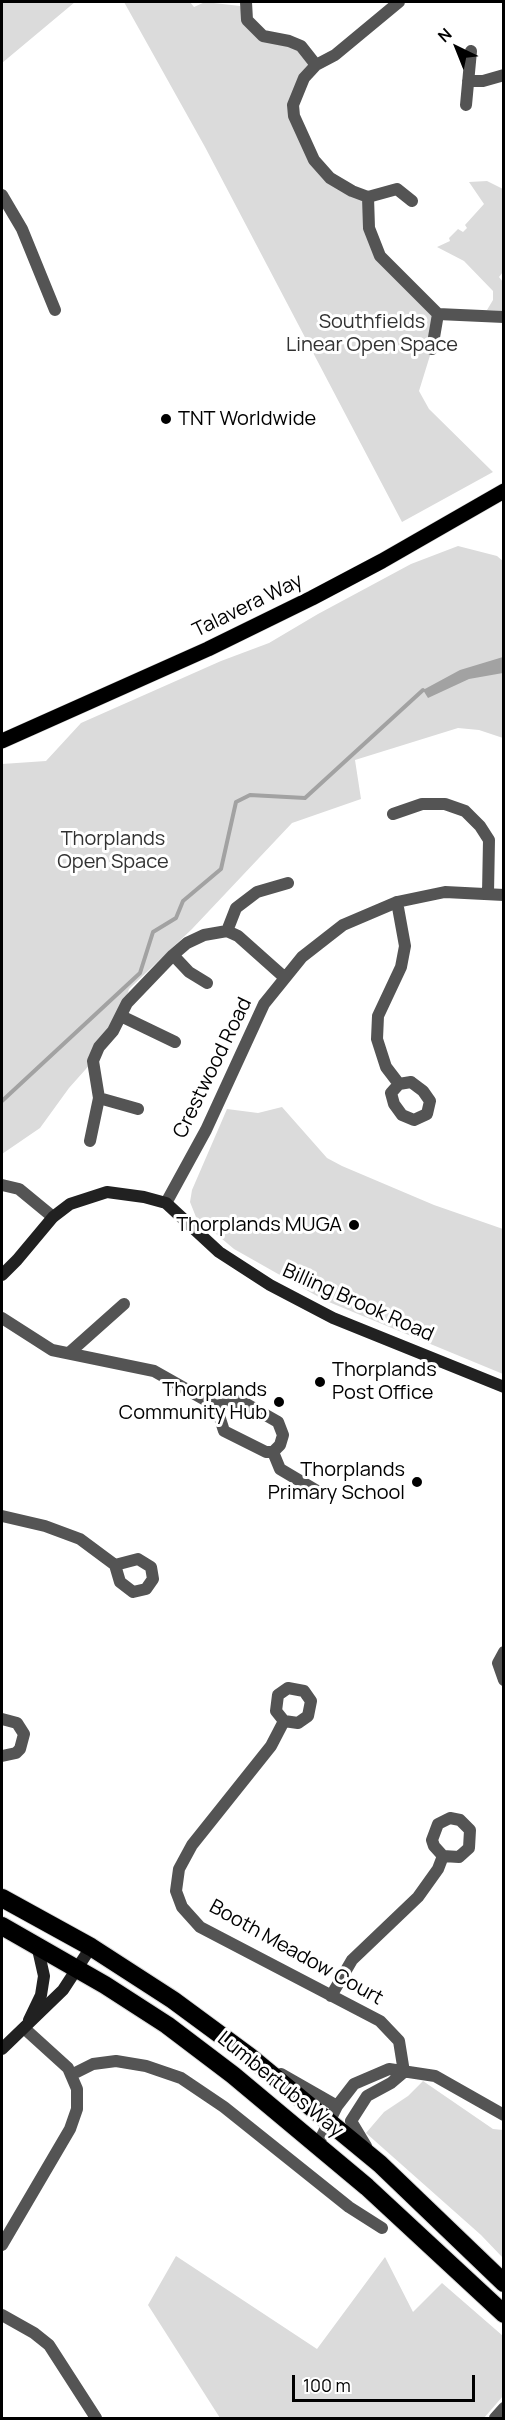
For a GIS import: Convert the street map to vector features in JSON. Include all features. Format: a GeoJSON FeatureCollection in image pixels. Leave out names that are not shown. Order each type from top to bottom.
{"type":"FeatureCollection","features":[{"type":"Feature","properties":{"kind":"highway","name":"Lumbertubs Way"},"geometry":{"type":"LineString","coordinates":[[2,1898],[91,1947],[173,2000],[333,2114],[380,2164],[504,2283]]}},
{"type":"Feature","properties":{"kind":"highway","name":"Lumbertubs Way"},"geometry":{"type":"LineString","coordinates":[[2,1926],[78,1968],[167,2025],[318,2144],[504,2314]]}},
{"type":"Feature","properties":{"kind":"main road","name":"Talavera Way"},"geometry":{"type":"LineString","coordinates":[[2,741],[208,649],[312,598],[504,491]]}},
{"type":"Feature","properties":{"kind":"street"},"geometry":{"type":"LineString","coordinates":[[246,2],[247,20],[263,36],[290,40],[301,46],[316,65]]}},
{"type":"Feature","properties":{"kind":"street"},"geometry":{"type":"LineString","coordinates":[[399,2],[379,15],[335,55],[316,65],[297,92],[293,105],[294,116],[314,160],[330,178],[368,197],[397,189],[412,201]]}},
{"type":"Feature","properties":{"kind":"street"},"geometry":{"type":"LineString","coordinates":[[466,105],[471,51]]}},
{"type":"Feature","properties":{"kind":"street"},"geometry":{"type":"LineString","coordinates":[[468,81],[483,81],[504,75]]}},
{"type":"Feature","properties":{"kind":"street"},"geometry":{"type":"LineString","coordinates":[[2,195],[22,229],[56,310]]}},
{"type":"Feature","properties":{"kind":"street"},"geometry":{"type":"LineString","coordinates":[[368,197],[369,228],[380,256],[438,314],[504,317]]}},
{"type":"Feature","properties":{"kind":"street"},"geometry":{"type":"LineString","coordinates":[[432,350],[438,314]]}},
{"type":"Feature","properties":{"kind":"street"},"geometry":{"type":"LineString","coordinates":[[393,814],[422,804],[445,804],[465,811],[480,826],[489,840],[488,893]]}},
{"type":"Feature","properties":{"kind":"street"},"geometry":{"type":"LineString","coordinates":[[227,932],[236,908],[257,892],[288,883]]}},
{"type":"Feature","properties":{"kind":"street","name":"Crestwood Road"},"geometry":{"type":"LineString","coordinates":[[166,1203],[206,1130],[264,1004],[284,977],[327,936],[373,910],[397,902],[445,892],[504,895]]}},
{"type":"Feature","properties":{"kind":"street"},"geometry":{"type":"LineString","coordinates":[[397,902],[405,946],[401,967],[378,1016],[377,1039],[387,1067],[399,1084]]}},
{"type":"Feature","properties":{"kind":"street"},"geometry":{"type":"LineString","coordinates":[[90,1141],[99,1098],[93,1061],[99,1047],[113,1031],[128,1003],[173,955],[204,935],[227,932],[238,936],[284,977]]}},
{"type":"Feature","properties":{"kind":"street"},"geometry":{"type":"LineString","coordinates":[[173,955],[189,972],[207,983]]}},
{"type":"Feature","properties":{"kind":"street"},"geometry":{"type":"LineString","coordinates":[[121,1016],[175,1042]]}},
{"type":"Feature","properties":{"kind":"street"},"geometry":{"type":"LineString","coordinates":[[99,1098],[138,1109]]}},
{"type":"Feature","properties":{"kind":"street"},"geometry":{"type":"LineString","coordinates":[[2,1185],[19,1189],[53,1217]]}},
{"type":"Feature","properties":{"kind":"street","name":"Billing Brook Road"},"geometry":{"type":"LineString","coordinates":[[2,1275],[53,1217],[70,1204],[107,1192],[144,1197],[166,1203],[219,1252],[270,1285],[333,1318],[504,1387]]}},
{"type":"Feature","properties":{"kind":"street"},"geometry":{"type":"LineString","coordinates":[[69,1353],[124,1304]]}},
{"type":"Feature","properties":{"kind":"street"},"geometry":{"type":"LineString","coordinates":[[2,1318],[52,1350],[154,1371],[216,1406],[241,1401],[278,1422],[283,1435],[280,1445],[273,1452]]}},
{"type":"Feature","properties":{"kind":"street"},"geometry":{"type":"LineString","coordinates":[[216,1406],[224,1431],[258,1449],[273,1452]]}},
{"type":"Feature","properties":{"kind":"street"},"geometry":{"type":"LineString","coordinates":[[273,1452],[280,1470],[317,1491]]}},
{"type":"Feature","properties":{"kind":"street"},"geometry":{"type":"LineString","coordinates":[[2,1516],[45,1526],[80,1539],[115,1564]]}},
{"type":"Feature","properties":{"kind":"street"},"geometry":{"type":"LineString","coordinates":[[504,1652],[498,1664],[504,1680]]}},
{"type":"Feature","properties":{"kind":"street"},"geometry":{"type":"LineString","coordinates":[[2,1719],[17,1723],[24,1734],[20,1749],[9,1756],[2,1756]]}},
{"type":"Feature","properties":{"kind":"street","name":"Booth Meadow Court"},"geometry":{"type":"LineString","coordinates":[[284,1721],[271,1746],[192,1845],[179,1869],[176,1891],[182,1907],[200,1926],[380,2021],[399,2041],[404,2072]]}},
{"type":"Feature","properties":{"kind":"street"},"geometry":{"type":"LineString","coordinates":[[331,1996],[352,1960],[424,1889],[438,1869],[443,1856]]}},
{"type":"Feature","properties":{"kind":"street"},"geometry":{"type":"LineString","coordinates":[[25,2029],[43,1986],[44,1976],[37,1944]]}},
{"type":"Feature","properties":{"kind":"street"},"geometry":{"type":"LineString","coordinates":[[2,2049],[63,1990],[91,1947]]}},
{"type":"Feature","properties":{"kind":"street"},"geometry":{"type":"LineString","coordinates":[[2,2245],[75,2118],[78,2099],[71,2075],[60,2060],[25,2029]]}},
{"type":"Feature","properties":{"kind":"street"},"geometry":{"type":"LineString","coordinates":[[71,2075],[93,2064],[116,2061],[146,2066],[181,2078],[224,2107],[349,2207],[381,2228]]}},
{"type":"Feature","properties":{"kind":"street"},"geometry":{"type":"LineString","coordinates":[[318,2144],[333,2114],[354,2084],[389,2069],[435,2076],[504,2115]]}},
{"type":"Feature","properties":{"kind":"street"},"geometry":{"type":"LineString","coordinates":[[380,2164],[359,2138],[351,2121],[367,2096],[391,2083],[404,2072]]}},
{"type":"Feature","properties":{"kind":"street"},"geometry":{"type":"LineString","coordinates":[[2,2314],[34,2332],[49,2345],[96,2418]]}},
{"type":"Feature","properties":{"kind":"street"},"geometry":{"type":"LineString","coordinates":[[495,2418],[504,2408]]}},
{"type":"Feature","properties":{"kind":"green space"},"geometry":{"type":"Polygon","coordinates":[[[2,2],[75,2],[2,63],[2,2]]]}},
{"type":"Feature","properties":{"kind":"green space","name":"Southfields Linear Open Space"},"geometry":{"type":"Polygon","coordinates":[[[124,2],[190,2],[194,7],[205,2],[240,6],[247,20],[312,57],[293,105],[314,160],[368,197],[380,256],[438,314],[432,349],[419,391],[429,409],[493,472],[402,522],[205,147],[124,2]]]}},
{"type":"Feature","properties":{"kind":"green space"},"geometry":{"type":"Polygon","coordinates":[[[487,181],[503,189],[503,272],[499,277],[503,282],[503,311],[487,310],[493,300],[493,291],[464,261],[437,247],[450,241],[449,238],[458,229],[463,232],[467,228],[465,225],[484,204],[469,182],[487,181]]]}},
{"type":"Feature","properties":{"kind":"green space","name":"Thorplands Open Space"},"geometry":{"type":"Polygon","coordinates":[[[458,546],[497,556],[504,562],[503,738],[479,730],[458,728],[355,760],[361,799],[292,823],[192,929],[129,989],[121,1016],[93,1061],[69,1088],[40,1128],[2,1154],[2,764],[46,761],[81,723],[221,661],[269,643],[411,564],[458,546]]]}},
{"type":"Feature","properties":{"kind":"green space"},"geometry":{"type":"Polygon","coordinates":[[[282,1107],[327,1158],[434,1205],[503,1229],[503,1374],[324,1300],[234,1249],[196,1217],[190,1202],[192,1190],[227,1109],[258,1113],[282,1107]]]}},
{"type":"Feature","properties":{"kind":"green space"},"geometry":{"type":"Polygon","coordinates":[[[423,2081],[493,2129],[503,2130],[503,2258],[481,2235],[366,2133],[384,2112],[408,2096],[423,2081]]]}},
{"type":"Feature","properties":{"kind":"green space"},"geometry":{"type":"Polygon","coordinates":[[[176,2256],[317,2349],[385,2257],[413,2312],[442,2283],[503,2336],[503,2396],[484,2418],[220,2418],[148,2305],[176,2256]]]}},
{"type":"Feature","properties":{"kind":"shaded area"},"geometry":{"type":"Polygon","coordinates":[[[503,657],[503,673],[469,679],[428,698],[423,690],[460,670],[503,657]]]}},
{"type":"Feature","properties":{"kind":"waterway"},"geometry":{"type":"LineString","coordinates":[[2,1101],[140,973],[153,932],[176,918],[183,901],[221,869],[236,802],[250,795],[305,798],[423,690]]}},
{"type":"Feature","properties":{"kind":"place","name":"TNT Worldwide"},"geometry":{"type":"Point","coordinates":[166,419]}},
{"type":"Feature","properties":{"kind":"place","name":"Thorplands MUGA"},"geometry":{"type":"Point","coordinates":[354,1225]}},
{"type":"Feature","properties":{"kind":"place","name":"Thorplands Post Office"},"geometry":{"type":"Point","coordinates":[320,1382]}},
{"type":"Feature","properties":{"kind":"place","name":"Thorplands Community Hub"},"geometry":{"type":"Point","coordinates":[279,1402]}},
{"type":"Feature","properties":{"kind":"place","name":"Thorplands Primary School"},"geometry":{"type":"Point","coordinates":[417,1482]}}]}
